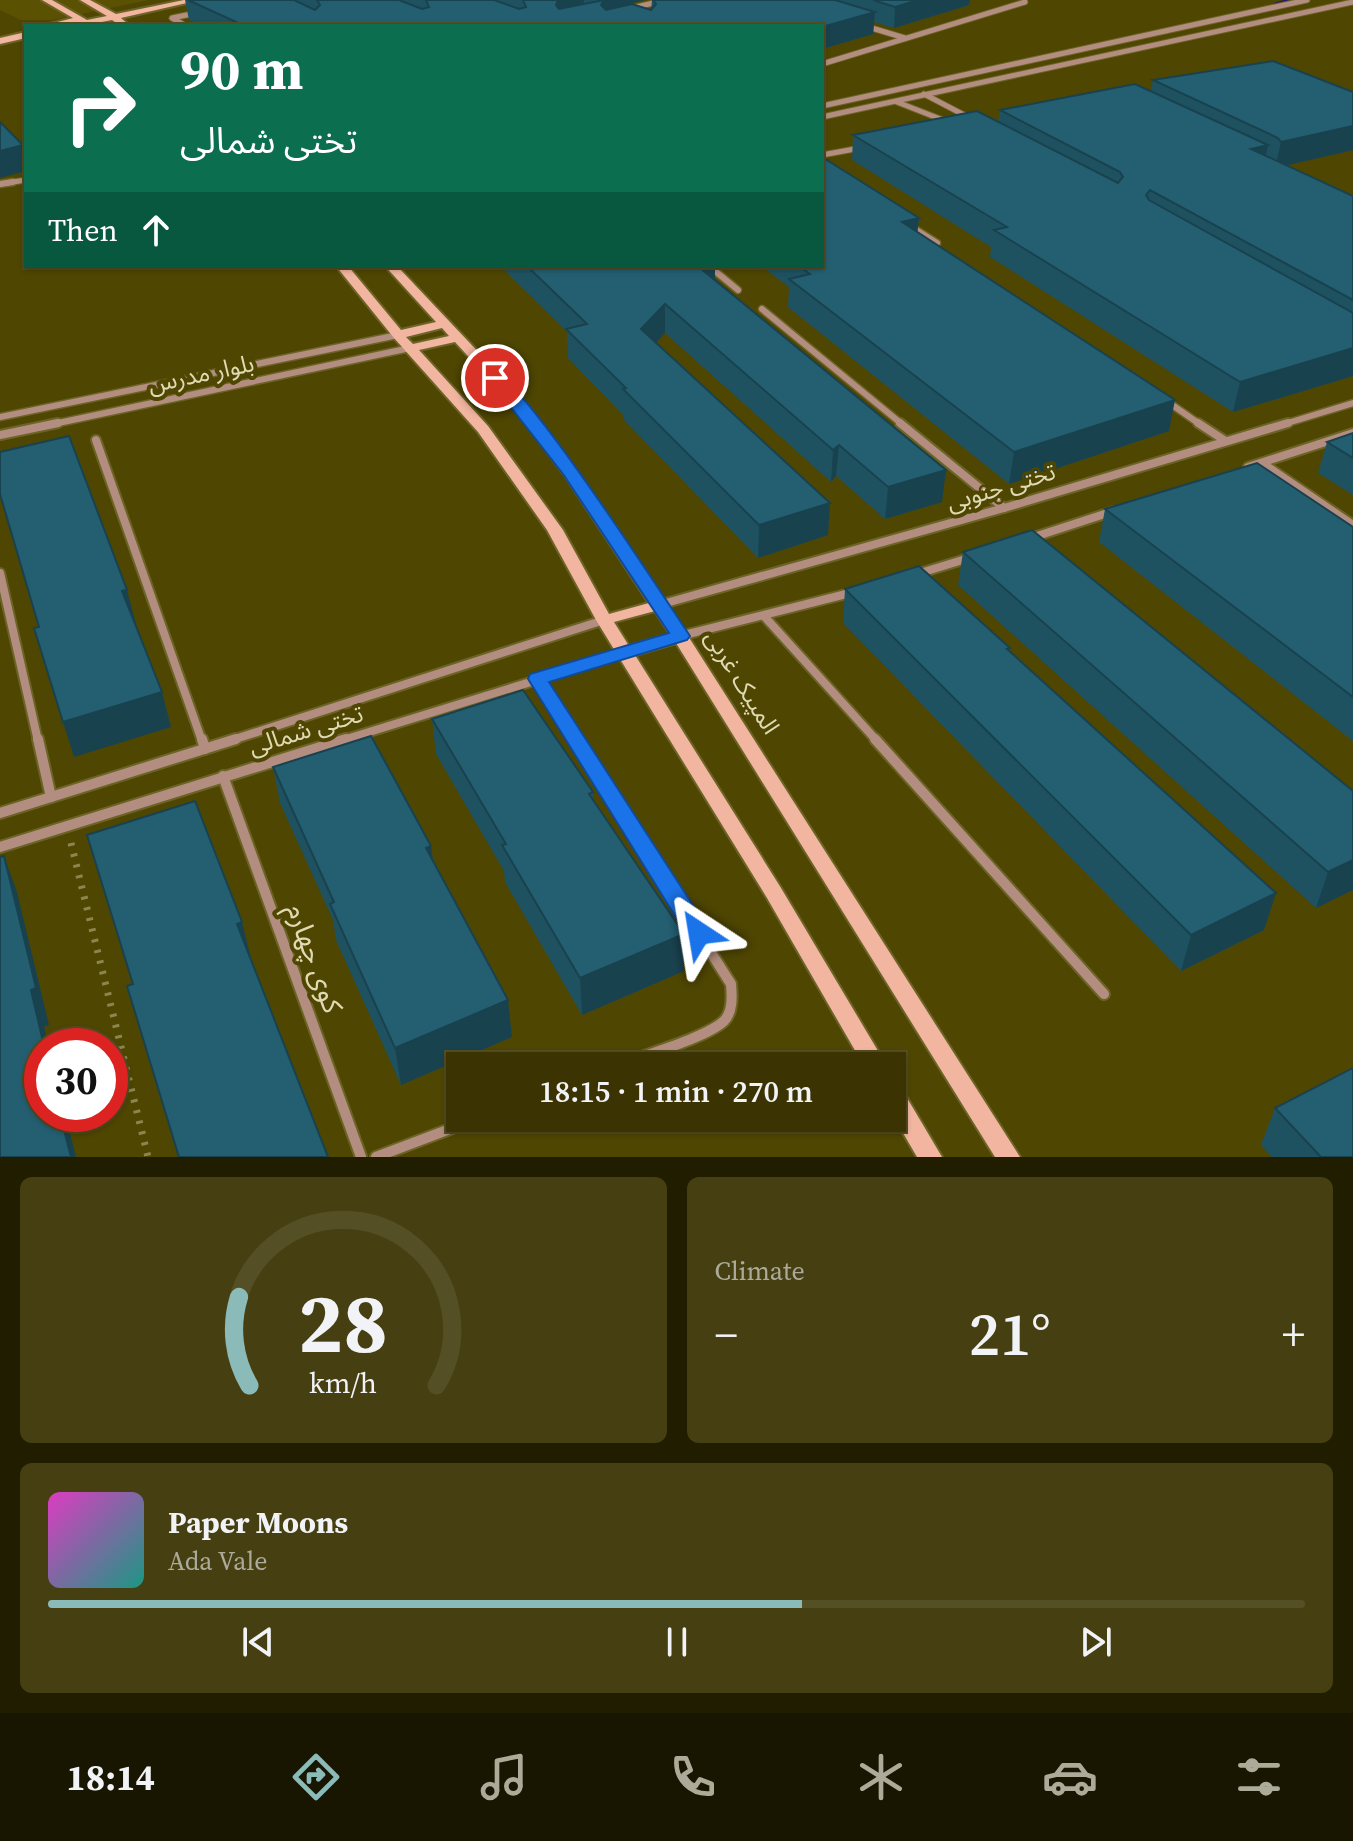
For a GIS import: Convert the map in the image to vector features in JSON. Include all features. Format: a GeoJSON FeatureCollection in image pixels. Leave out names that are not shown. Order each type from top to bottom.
{"type":"FeatureCollection","features":[{"type":"Feature","properties":{"kind":"street"},"geometry":{"type":"LineString","coordinates":[[46,0],[87,22]]}},
{"type":"Feature","properties":{"kind":"street"},"geometry":{"type":"LineString","coordinates":[[84,0],[123,24]]}},
{"type":"Feature","properties":{"kind":"street"},"geometry":{"type":"LineString","coordinates":[[66,24],[87,22],[171,0]]}},
{"type":"Feature","properties":{"kind":"street"},"geometry":{"type":"LineString","coordinates":[[112,15],[196,0]]}},
{"type":"Feature","properties":{"kind":"street"},"geometry":{"type":"LineString","coordinates":[[627,9],[666,0]]}},
{"type":"Feature","properties":{"kind":"street"},"geometry":{"type":"LineString","coordinates":[[824,63],[1025,2],[1018,0]]}},
{"type":"Feature","properties":{"kind":"street"},"geometry":{"type":"LineString","coordinates":[[824,106],[1307,0]]}},
{"type":"Feature","properties":{"kind":"street"},"geometry":{"type":"LineString","coordinates":[[824,117],[1353,2]]}},
{"type":"Feature","properties":{"kind":"street"},"geometry":{"type":"LineString","coordinates":[[182,24],[172,18],[200,12]]}},
{"type":"Feature","properties":{"kind":"street"},"geometry":{"type":"LineString","coordinates":[[852,22],[906,39]]}},
{"type":"Feature","properties":{"kind":"street"},"geometry":{"type":"LineString","coordinates":[[0,38],[24,33]]}},
{"type":"Feature","properties":{"kind":"street"},"geometry":{"type":"LineString","coordinates":[[911,87],[968,117],[970,126]]}},
{"type":"Feature","properties":{"kind":"street"},"geometry":{"type":"LineString","coordinates":[[880,94],[942,121],[970,126]]}},
{"type":"Feature","properties":{"kind":"street"},"geometry":{"type":"LineString","coordinates":[[961,127],[977,124]]}},
{"type":"Feature","properties":{"kind":"street"},"geometry":{"type":"LineString","coordinates":[[945,130],[953,129]]}},
{"type":"Feature","properties":{"kind":"street"},"geometry":{"type":"LineString","coordinates":[[824,155],[864,147]]}},
{"type":"Feature","properties":{"kind":"street"},"geometry":{"type":"LineString","coordinates":[[0,184],[24,180]]}},
{"type":"Feature","properties":{"kind":"street"},"geometry":{"type":"LineString","coordinates":[[898,218],[937,243]]}},
{"type":"Feature","properties":{"kind":"street"},"geometry":{"type":"LineString","coordinates":[[344,268],[404,342],[483,429],[555,530],[604,620],[774,893],[868,1052]]}},
{"type":"Feature","properties":{"kind":"street","name":"المپیک غربی"},"geometry":{"type":"LineString","coordinates":[[393,268],[524,410],[570,472],[680,636],[1008,1157]]}},
{"type":"Feature","properties":{"kind":"street"},"geometry":{"type":"LineString","coordinates":[[711,268],[738,290]]}},
{"type":"Feature","properties":{"kind":"street"},"geometry":{"type":"LineString","coordinates":[[762,309],[1004,508]]}},
{"type":"Feature","properties":{"kind":"street"},"geometry":{"type":"LineString","coordinates":[[404,342],[450,331]]}},
{"type":"Feature","properties":{"kind":"street","name":"بلوار مدرس"},"geometry":{"type":"LineString","coordinates":[[0,417],[404,342]]}},
{"type":"Feature","properties":{"kind":"street","name":"بلوار مدرس"},"geometry":{"type":"LineString","coordinates":[[0,435],[404,342]]}},
{"type":"Feature","properties":{"kind":"street"},"geometry":{"type":"LineString","coordinates":[[1158,395],[1224,440]]}},
{"type":"Feature","properties":{"kind":"street","name":"تختی جنوبی"},"geometry":{"type":"LineString","coordinates":[[659,605],[1004,508],[1353,403]]}},
{"type":"Feature","properties":{"kind":"street"},"geometry":{"type":"LineString","coordinates":[[1232,472],[1353,433]]}},
{"type":"Feature","properties":{"kind":"street"},"geometry":{"type":"LineString","coordinates":[[96,440],[205,749]]}},
{"type":"Feature","properties":{"kind":"street"},"geometry":{"type":"LineString","coordinates":[[1262,463],[1353,525]]}},
{"type":"Feature","properties":{"kind":"street"},"geometry":{"type":"LineString","coordinates":[[1022,541],[1127,507]]}},
{"type":"Feature","properties":{"kind":"street"},"geometry":{"type":"LineString","coordinates":[[1037,536],[1049,546]]}},
{"type":"Feature","properties":{"kind":"street"},"geometry":{"type":"LineString","coordinates":[[907,577],[979,554]]}},
{"type":"Feature","properties":{"kind":"street"},"geometry":{"type":"LineString","coordinates":[[0,573],[51,797]]}},
{"type":"Feature","properties":{"kind":"street"},"geometry":{"type":"LineString","coordinates":[[624,653],[862,590]]}},
{"type":"Feature","properties":{"kind":"street"},"geometry":{"type":"LineString","coordinates":[[604,620],[659,605]]}},
{"type":"Feature","properties":{"kind":"street"},"geometry":{"type":"LineString","coordinates":[[764,616],[1104,994]]}},
{"type":"Feature","properties":{"kind":"street","name":"تختی شمالی"},"geometry":{"type":"LineString","coordinates":[[0,813],[604,620]]}},
{"type":"Feature","properties":{"kind":"street","name":"تختی شمالی"},"geometry":{"type":"LineString","coordinates":[[0,847],[624,653]]}},
{"type":"Feature","properties":{"kind":"street"},"geometry":{"type":"LineString","coordinates":[[537,679],[731,984],[732,1002],[725,1020],[705,1032],[653,1052]]}},
{"type":"Feature","properties":{"kind":"street","name":"کوی چهارم"},"geometry":{"type":"LineString","coordinates":[[223,776],[361,1157]]}},
{"type":"Feature","properties":{"kind":"street"},"geometry":{"type":"LineString","coordinates":[[906,1117],[930,1157]]}},
{"type":"Feature","properties":{"kind":"street"},"geometry":{"type":"LineString","coordinates":[[376,1157],[446,1130]]}},
{"type":"Feature","properties":{"kind":"path"},"geometry":{"type":"LineString","coordinates":[[67,826],[148,1157]]}},
{"type":"Feature","properties":{"kind":"shaded area"},"geometry":{"type":"Polygon","coordinates":[[[0,0],[149,0],[52,20],[21,20],[0,10],[0,0]]]}},
{"type":"Feature","properties":{"kind":"building"},"geometry":{"type":"Polygon","coordinates":[[[188,0],[294,0],[315,10],[320,5],[317,0],[399,0],[422,9],[429,7],[426,0],[494,0],[519,9],[526,7],[523,0],[558,0],[556,5],[559,9],[604,0],[601,5],[606,10],[632,4],[651,10],[656,4],[653,0],[835,0],[875,12],[824,26],[824,24],[241,24],[188,0]]]}},
{"type":"Feature","properties":{"kind":"building"},"geometry":{"type":"Polygon","coordinates":[[[873,0],[918,0],[895,7],[873,0]]]}},
{"type":"Feature","properties":{"kind":"building"},"geometry":{"type":"Polygon","coordinates":[[[1273,61],[1353,92],[1353,126],[1281,142],[1153,80],[1273,61]]]}},
{"type":"Feature","properties":{"kind":"building"},"geometry":{"type":"Polygon","coordinates":[[[1135,84],[1268,145],[1251,149],[1353,196],[1353,300],[1150,190],[1146,195],[1149,200],[1353,313],[1353,348],[1240,382],[994,230],[1007,227],[853,135],[977,111],[1118,183],[1123,177],[1120,172],[1000,110],[1135,84]]]}},
{"type":"Feature","properties":{"kind":"building"},"geometry":{"type":"Polygon","coordinates":[[[0,122],[23,145],[0,151],[0,122]]]}},
{"type":"Feature","properties":{"kind":"building"},"geometry":{"type":"Polygon","coordinates":[[[824,158],[919,218],[902,222],[1175,400],[1014,452],[789,279],[810,274],[802,268],[824,268],[824,158]]]}},
{"type":"Feature","properties":{"kind":"building"},"geometry":{"type":"Polygon","coordinates":[[[529,268],[700,268],[946,470],[888,487],[839,445],[833,450],[665,304],[641,329],[830,503],[759,525],[566,329],[587,324],[529,268]]]}},
{"type":"Feature","properties":{"kind":"building"},"geometry":{"type":"Polygon","coordinates":[[[1353,433],[1353,458],[1327,442],[1353,433]]]}},
{"type":"Feature","properties":{"kind":"building"},"geometry":{"type":"Polygon","coordinates":[[[69,436],[127,590],[122,591],[162,692],[63,722],[34,628],[39,627],[0,494],[0,452],[69,436]]]}},
{"type":"Feature","properties":{"kind":"building"},"geometry":{"type":"Polygon","coordinates":[[[1257,463],[1353,527],[1353,697],[1105,509],[1257,463]]]}},
{"type":"Feature","properties":{"kind":"building"},"geometry":{"type":"Polygon","coordinates":[[[1032,530],[1353,791],[1353,860],[1328,872],[963,552],[1032,530]]]}},
{"type":"Feature","properties":{"kind":"building"},"geometry":{"type":"Polygon","coordinates":[[[919,566],[1276,893],[1191,935],[845,589],[919,566]]]}},
{"type":"Feature","properties":{"kind":"building"},"geometry":{"type":"Polygon","coordinates":[[[523,690],[684,934],[580,978],[432,719],[523,690]]]}},
{"type":"Feature","properties":{"kind":"building"},"geometry":{"type":"Polygon","coordinates":[[[371,736],[431,846],[426,848],[508,1000],[395,1048],[273,767],[371,736]]]}},
{"type":"Feature","properties":{"kind":"building"},"geometry":{"type":"Polygon","coordinates":[[[195,801],[242,922],[237,924],[328,1157],[179,1157],[127,986],[133,984],[87,835],[195,801]]]}},
{"type":"Feature","properties":{"kind":"building"},"geometry":{"type":"Polygon","coordinates":[[[4,856],[36,988],[31,990],[40,1028],[24,1028],[24,1132],[65,1132],[71,1157],[0,1157],[0,857],[4,856]]]}},
{"type":"Feature","properties":{"kind":"building"},"geometry":{"type":"Polygon","coordinates":[[[1353,1068],[1353,1157],[1321,1157],[1275,1108],[1353,1068]]]}},
{"type":"Feature","properties":{"kind":"waterway"},"geometry":{"type":"LineString","coordinates":[[1276,5],[1292,0]]}},
{"type":"Feature","properties":{"kind":"route"},"geometry":{"type":"LineString","coordinates":[[495,378],[570,472],[680,636],[537,679],[699,933]]}}]}
